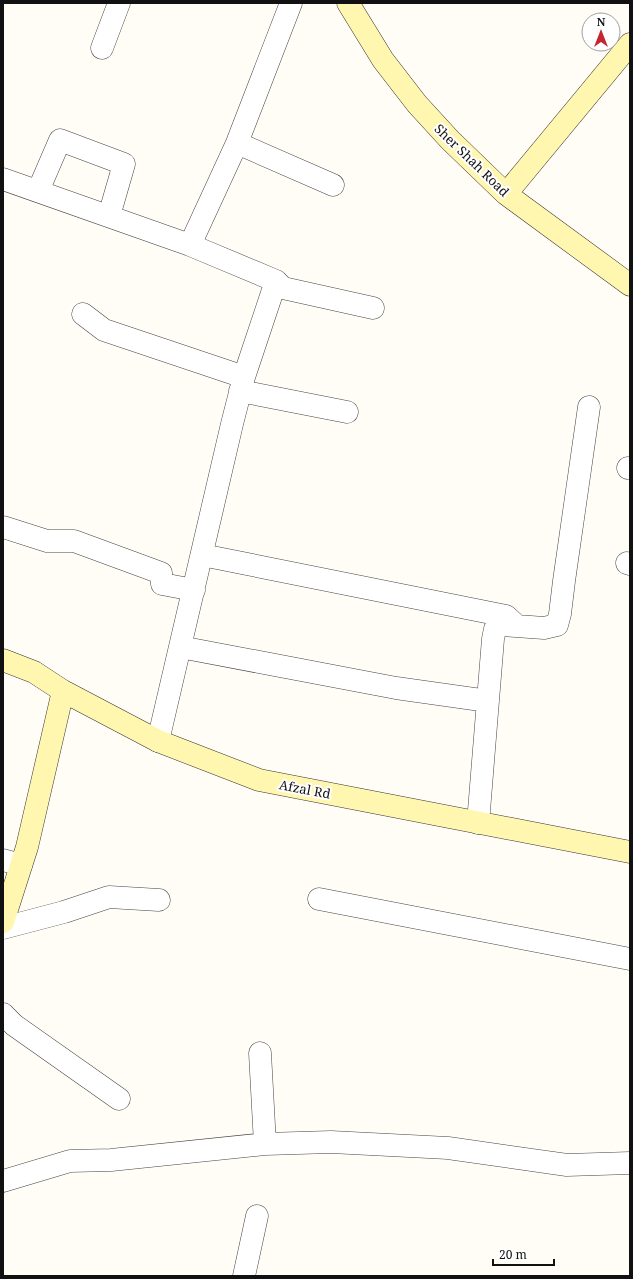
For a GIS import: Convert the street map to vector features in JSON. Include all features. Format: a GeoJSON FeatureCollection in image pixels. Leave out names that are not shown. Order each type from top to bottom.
{"type":"FeatureCollection","features":[{"type":"Feature","properties":{"kind":"street"},"geometry":{"type":"LineString","coordinates":[[102,48],[119,3]]}},
{"type":"Feature","properties":{"kind":"street"},"geometry":{"type":"LineString","coordinates":[[190,245],[237,143],[291,3]]}},
{"type":"Feature","properties":{"kind":"street","name":"Sher Shah Road"},"geometry":{"type":"LineString","coordinates":[[348,3],[382,60],[417,104],[450,140],[506,194],[630,285]]}},
{"type":"Feature","properties":{"kind":"street"},"geometry":{"type":"LineString","coordinates":[[506,194],[630,44]]}},
{"type":"Feature","properties":{"kind":"street"},"geometry":{"type":"LineString","coordinates":[[38,191],[60,140],[124,164],[109,216]]}},
{"type":"Feature","properties":{"kind":"street"},"geometry":{"type":"LineString","coordinates":[[237,143],[333,185]]}},
{"type":"Feature","properties":{"kind":"street"},"geometry":{"type":"LineString","coordinates":[[3,179],[190,245],[276,281],[283,288],[373,308]]}},
{"type":"Feature","properties":{"kind":"street"},"geometry":{"type":"LineString","coordinates":[[158,741],[242,384],[276,281]]}},
{"type":"Feature","properties":{"kind":"street"},"geometry":{"type":"LineString","coordinates":[[83,314],[104,330],[242,384],[347,412]]}},
{"type":"Feature","properties":{"kind":"street"},"geometry":{"type":"LineString","coordinates":[[478,823],[493,639],[496,629],[503,625],[544,628],[557,625],[560,614],[589,407]]}},
{"type":"Feature","properties":{"kind":"street"},"geometry":{"type":"LineString","coordinates":[[3,527],[47,542],[74,542],[161,573],[162,584],[194,590]]}},
{"type":"Feature","properties":{"kind":"street"},"geometry":{"type":"LineString","coordinates":[[202,555],[506,616],[517,626]]}},
{"type":"Feature","properties":{"kind":"street"},"geometry":{"type":"LineString","coordinates":[[180,647],[396,688],[488,701]]}},
{"type":"Feature","properties":{"kind":"street","name":"Afzal Rd"},"geometry":{"type":"LineString","coordinates":[[3,660],[34,672],[63,691],[158,741],[259,780],[630,852]]}},
{"type":"Feature","properties":{"kind":"street"},"geometry":{"type":"LineString","coordinates":[[5,908],[12,862],[28,840],[63,691]]}},
{"type":"Feature","properties":{"kind":"street"},"geometry":{"type":"LineString","coordinates":[[3,928],[64,912],[109,897],[159,900]]}},
{"type":"Feature","properties":{"kind":"street"},"geometry":{"type":"LineString","coordinates":[[319,899],[630,959]]}},
{"type":"Feature","properties":{"kind":"street"},"geometry":{"type":"LineString","coordinates":[[3,1014],[14,1025],[119,1100]]}},
{"type":"Feature","properties":{"kind":"street"},"geometry":{"type":"LineString","coordinates":[[260,1053],[265,1144]]}},
{"type":"Feature","properties":{"kind":"street"},"geometry":{"type":"LineString","coordinates":[[3,1181],[70,1161],[111,1160],[265,1144],[331,1142],[448,1148],[568,1165],[630,1163]]}},
{"type":"Feature","properties":{"kind":"street"},"geometry":{"type":"LineString","coordinates":[[244,1276],[257,1216]]}}]}
